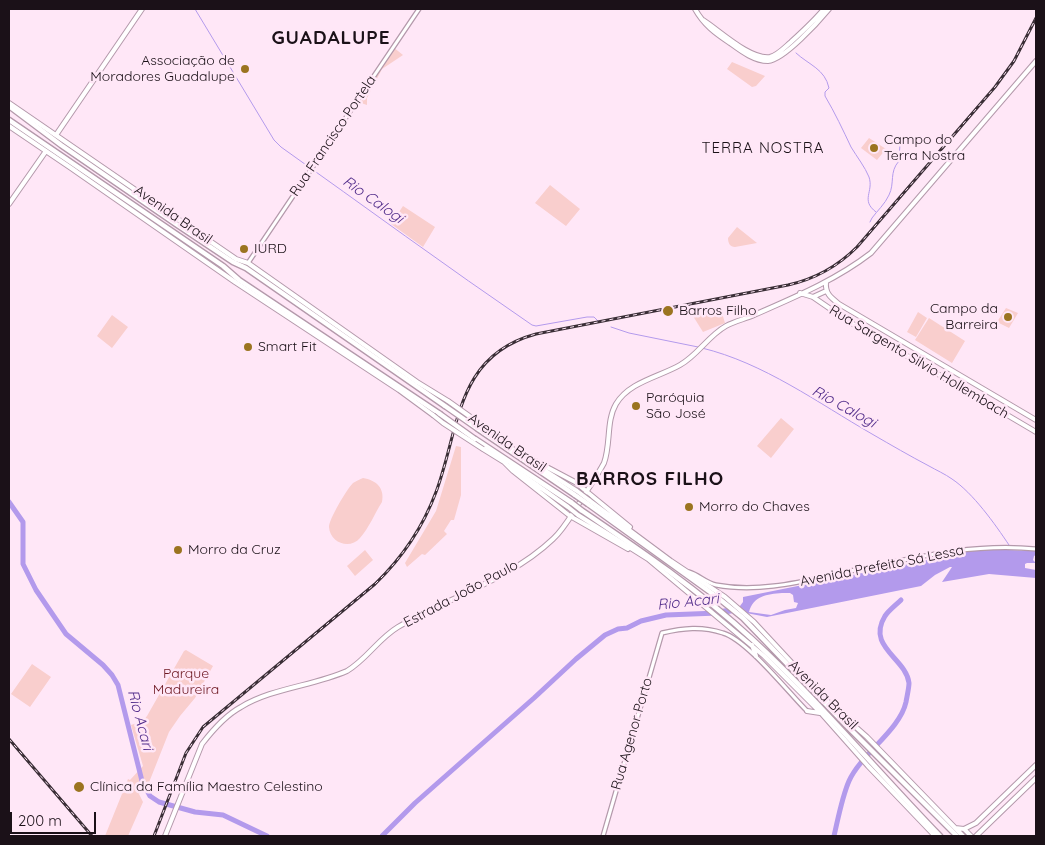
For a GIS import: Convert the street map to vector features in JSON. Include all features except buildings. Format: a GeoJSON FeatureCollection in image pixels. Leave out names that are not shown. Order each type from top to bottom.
{"type":"FeatureCollection","features":[{"type":"Feature","properties":{"kind":"highway","name":"Avenida Brasil"},"geometry":{"type":"LineString","coordinates":[[9,104],[19,115],[68,150],[233,262],[246,268],[386,366],[446,404],[478,429],[576,493],[728,602],[745,617],[866,745],[878,752],[957,836]]}},
{"type":"Feature","properties":{"kind":"highway","name":"Avenida Brasil"},"geometry":{"type":"LineString","coordinates":[[9,120],[162,224],[262,296],[440,414],[579,512],[676,575],[734,623],[784,670],[870,765],[940,836]]}},
{"type":"Feature","properties":{"kind":"main road"},"geometry":{"type":"LineString","coordinates":[[56,135],[142,9]]}},
{"type":"Feature","properties":{"kind":"main road"},"geometry":{"type":"LineString","coordinates":[[695,9],[701,19],[739,47],[755,58],[765,60],[774,59],[805,34],[829,9]]}},
{"type":"Feature","properties":{"kind":"main road"},"geometry":{"type":"LineString","coordinates":[[739,47],[756,55],[773,56],[802,32],[824,9]]}},
{"type":"Feature","properties":{"kind":"main road","name":"Estrada João Paulo"},"geometry":{"type":"LineString","coordinates":[[165,836],[202,744],[237,709],[257,699],[346,671],[359,662],[388,633],[420,614],[490,582],[518,565],[553,539],[598,474],[606,456],[612,413],[620,399],[632,388],[680,366],[712,336],[728,325],[826,282],[848,270],[871,253],[1036,61]]}},
{"type":"Feature","properties":{"kind":"main road","name":"Avenida Brasil"},"geometry":{"type":"LineString","coordinates":[[9,104],[228,253],[248,263],[446,404],[479,423],[507,446],[576,493]]}},
{"type":"Feature","properties":{"kind":"main road","name":"Avenida Brasil"},"geometry":{"type":"LineString","coordinates":[[9,126],[235,282],[424,407],[443,423],[570,505]]}},
{"type":"Feature","properties":{"kind":"main road"},"geometry":{"type":"LineString","coordinates":[[9,204],[46,151]]}},
{"type":"Feature","properties":{"kind":"main road","name":"Rua Sargento Silvio Hollembach"},"geometry":{"type":"LineString","coordinates":[[826,282],[826,291],[840,304],[1036,420]]}},
{"type":"Feature","properties":{"kind":"main road"},"geometry":{"type":"LineString","coordinates":[[813,297],[816,286]]}},
{"type":"Feature","properties":{"kind":"main road"},"geometry":{"type":"LineString","coordinates":[[813,297],[826,291]]}},
{"type":"Feature","properties":{"kind":"main road","name":"Rua Sargento Silvio Hollembach"},"geometry":{"type":"LineString","coordinates":[[800,293],[813,297],[839,315],[1036,432]]}},
{"type":"Feature","properties":{"kind":"main road"},"geometry":{"type":"LineString","coordinates":[[358,341],[386,366]]}},
{"type":"Feature","properties":{"kind":"main road"},"geometry":{"type":"LineString","coordinates":[[903,353],[908,345]]}},
{"type":"Feature","properties":{"kind":"main road"},"geometry":{"type":"LineString","coordinates":[[359,365],[387,379]]}},
{"type":"Feature","properties":{"kind":"main road"},"geometry":{"type":"LineString","coordinates":[[989,404],[994,396]]}},
{"type":"Feature","properties":{"kind":"main road"},"geometry":{"type":"LineString","coordinates":[[507,446],[563,475],[628,525],[638,536]]}},
{"type":"Feature","properties":{"kind":"main road"},"geometry":{"type":"LineString","coordinates":[[503,461],[570,516],[642,556]]}},
{"type":"Feature","properties":{"kind":"main road","name":"Avenida Brasil"},"geometry":{"type":"LineString","coordinates":[[589,502],[724,597],[728,602]]}},
{"type":"Feature","properties":{"kind":"main road","name":"Avenida Brasil"},"geometry":{"type":"LineString","coordinates":[[579,512],[642,556],[708,607],[821,713],[858,752]]}},
{"type":"Feature","properties":{"kind":"main road","name":"Avenida Brasil"},"geometry":{"type":"LineString","coordinates":[[745,617],[836,711],[870,741],[878,752],[963,836]]}},
{"type":"Feature","properties":{"kind":"main road"},"geometry":{"type":"LineString","coordinates":[[751,648],[756,656]]}},
{"type":"Feature","properties":{"kind":"main road"},"geometry":{"type":"LineString","coordinates":[[807,711],[821,713]]}},
{"type":"Feature","properties":{"kind":"main road","name":"Avenida Brasil"},"geometry":{"type":"LineString","coordinates":[[870,765],[935,836]]}},
{"type":"Feature","properties":{"kind":"main road"},"geometry":{"type":"LineString","coordinates":[[955,828],[964,829],[976,823],[1036,765]]}},
{"type":"Feature","properties":{"kind":"main road"},"geometry":{"type":"LineString","coordinates":[[976,836],[1036,778]]}},
{"type":"Feature","properties":{"kind":"main road"},"geometry":{"type":"LineString","coordinates":[[964,829],[971,836]]}},
{"type":"Feature","properties":{"kind":"street","name":"Rua Francisco Portela"},"geometry":{"type":"LineString","coordinates":[[248,263],[419,9]]}},
{"type":"Feature","properties":{"kind":"street","name":"Avenida Prefeito Sá Lessa"},"geometry":{"type":"LineString","coordinates":[[687,571],[713,584],[760,587],[788,584],[940,553],[980,547],[1005,546],[1036,549]]}},
{"type":"Feature","properties":{"kind":"street"},"geometry":{"type":"LineString","coordinates":[[724,597],[724,591],[727,586]]}},
{"type":"Feature","properties":{"kind":"street","name":"Rua Agenor Porto"},"geometry":{"type":"LineString","coordinates":[[602,836],[662,633],[689,628],[714,630],[730,635],[751,648]]}},
{"type":"Feature","properties":{"kind":"street"},"geometry":{"type":"LineString","coordinates":[[756,656],[807,711]]}},
{"type":"Feature","properties":{"kind":"green space"},"geometry":{"type":"Polygon","coordinates":[[[393,47],[403,55],[382,69],[367,98],[367,105],[358,102],[393,47]]]}},
{"type":"Feature","properties":{"kind":"green space"},"geometry":{"type":"Polygon","coordinates":[[[732,62],[765,76],[756,86],[752,87],[727,69],[732,62]]]}},
{"type":"Feature","properties":{"kind":"green space","name":"Campo do Terra Nostra"},"geometry":{"type":"Polygon","coordinates":[[[869,138],[886,149],[877,160],[861,148],[869,138]]]}},
{"type":"Feature","properties":{"kind":"green space"},"geometry":{"type":"Polygon","coordinates":[[[550,185],[580,209],[566,226],[535,203],[550,185]]]}},
{"type":"Feature","properties":{"kind":"green space"},"geometry":{"type":"Polygon","coordinates":[[[403,206],[435,227],[423,247],[391,224],[403,206]]]}},
{"type":"Feature","properties":{"kind":"green space"},"geometry":{"type":"Polygon","coordinates":[[[737,227],[757,243],[733,247],[729,243],[728,238],[737,227]]]}},
{"type":"Feature","properties":{"kind":"green space","name":"Campo da Barreira"},"geometry":{"type":"Polygon","coordinates":[[[1006,308],[1018,313],[1009,328],[997,322],[1006,308]]]}},
{"type":"Feature","properties":{"kind":"green space"},"geometry":{"type":"Polygon","coordinates":[[[721,310],[725,323],[703,332],[693,316],[721,310]]]}},
{"type":"Feature","properties":{"kind":"green space"},"geometry":{"type":"Polygon","coordinates":[[[918,312],[927,318],[916,337],[907,332],[918,312]]]}},
{"type":"Feature","properties":{"kind":"green space"},"geometry":{"type":"Polygon","coordinates":[[[112,315],[128,327],[112,348],[97,336],[112,315]]]}},
{"type":"Feature","properties":{"kind":"green space"},"geometry":{"type":"Polygon","coordinates":[[[929,318],[965,341],[952,363],[915,340],[929,318]]]}},
{"type":"Feature","properties":{"kind":"green space"},"geometry":{"type":"Polygon","coordinates":[[[781,418],[794,429],[771,458],[757,446],[781,418]]]}},
{"type":"Feature","properties":{"kind":"green space"},"geometry":{"type":"Polygon","coordinates":[[[456,446],[461,447],[461,495],[454,520],[451,520],[444,531],[447,534],[425,555],[422,554],[407,567],[405,563],[436,511],[456,446]]]}},
{"type":"Feature","properties":{"kind":"green space"},"geometry":{"type":"Polygon","coordinates":[[[363,478],[376,483],[381,489],[382,502],[369,525],[356,542],[351,544],[341,543],[330,533],[330,523],[350,486],[363,478]]]}},
{"type":"Feature","properties":{"kind":"green space"},"geometry":{"type":"Polygon","coordinates":[[[365,550],[373,560],[355,576],[347,566],[365,550]]]}},
{"type":"Feature","properties":{"kind":"green space","name":"Parque Madureira"},"geometry":{"type":"Polygon","coordinates":[[[186,650],[213,666],[195,698],[169,732],[148,785],[147,782],[139,794],[143,802],[128,836],[105,836],[128,779],[130,780],[143,766],[131,725],[143,721],[147,716],[186,650]]]}},
{"type":"Feature","properties":{"kind":"green space"},"geometry":{"type":"Polygon","coordinates":[[[32,664],[51,677],[30,707],[11,694],[32,664]]]}},
{"type":"Feature","properties":{"kind":"shaded area"},"geometry":{"type":"Polygon","coordinates":[[[982,549],[1036,551],[1033,560],[1036,563],[1027,563],[1025,568],[1036,570],[1036,578],[989,574],[942,582],[952,567],[950,567],[935,575],[921,586],[767,617],[741,612],[714,616],[708,611],[740,606],[743,602],[743,597],[982,549]],[[790,593],[771,594],[761,597],[754,602],[749,612],[771,615],[796,608],[798,603],[794,602],[793,595],[790,593]]]}},
{"type":"Feature","properties":{"kind":"waterway","name":"Rio Calogi"},"geometry":{"type":"LineString","coordinates":[[195,9],[274,140],[281,147],[532,325],[536,326],[587,317],[594,317],[598,321]]}},
{"type":"Feature","properties":{"kind":"waterway"},"geometry":{"type":"LineString","coordinates":[[796,53],[824,76],[829,88],[825,92],[825,96],[869,177],[868,200],[871,208],[876,212]]}},
{"type":"Feature","properties":{"kind":"waterway"},"geometry":{"type":"LineString","coordinates":[[870,222],[889,195],[894,169],[899,161],[900,143],[905,136]]}},
{"type":"Feature","properties":{"kind":"waterway","name":"Rio Calogi"},"geometry":{"type":"LineString","coordinates":[[611,327],[629,333],[698,347]]}},
{"type":"Feature","properties":{"kind":"waterway","name":"Rio Calogi"},"geometry":{"type":"LineString","coordinates":[[702,348],[747,363],[769,374],[949,477],[976,500],[1009,545]]}},
{"type":"Feature","properties":{"kind":"waterway","name":"Rio Acari"},"geometry":{"type":"LineString","coordinates":[[9,502],[23,522],[23,564],[36,590],[66,634],[103,665],[118,685],[142,781],[150,796],[159,802],[195,812],[223,815],[267,836]]}},
{"type":"Feature","properties":{"kind":"waterway"},"geometry":{"type":"LineString","coordinates":[[834,836],[849,781],[862,761],[896,722],[906,702],[909,683],[906,674],[883,644],[880,636],[880,627],[885,616],[901,600]]}},
{"type":"Feature","properties":{"kind":"waterway","name":"Rio Acari"},"geometry":{"type":"LineString","coordinates":[[382,836],[415,803],[605,635],[641,621],[666,615],[718,613]]}},
{"type":"Feature","properties":{"kind":"railway"},"geometry":{"type":"LineString","coordinates":[[154,836],[186,753],[203,727],[375,584],[403,553],[431,505],[465,397],[475,377],[490,359],[509,344],[536,334],[788,285],[816,276],[842,261],[857,247],[995,87],[1014,61],[1036,18]]}},
{"type":"Feature","properties":{"kind":"railway"},"geometry":{"type":"LineString","coordinates":[[9,739],[92,836]]}},
{"type":"Feature","properties":{"kind":"place","name":"Associação de Moradores Guadalupe"},"geometry":{"type":"Point","coordinates":[245,69]}},
{"type":"Feature","properties":{"kind":"place","name":"Campo do Terra Nostra"},"geometry":{"type":"Point","coordinates":[874,148]}},
{"type":"Feature","properties":{"kind":"place","name":"IURD"},"geometry":{"type":"Point","coordinates":[244,249]}},
{"type":"Feature","properties":{"kind":"place","name":"Barros Filho"},"geometry":{"type":"Point","coordinates":[668,311]}},
{"type":"Feature","properties":{"kind":"place","name":"Campo da Barreira"},"geometry":{"type":"Point","coordinates":[1008,317]}},
{"type":"Feature","properties":{"kind":"place","name":"Smart Fit"},"geometry":{"type":"Point","coordinates":[248,347]}},
{"type":"Feature","properties":{"kind":"place","name":"Paróquia São José"},"geometry":{"type":"Point","coordinates":[636,406]}},
{"type":"Feature","properties":{"kind":"place","name":"Morro do Chaves"},"geometry":{"type":"Point","coordinates":[689,507]}},
{"type":"Feature","properties":{"kind":"place","name":"Morro da Cruz"},"geometry":{"type":"Point","coordinates":[178,550]}},
{"type":"Feature","properties":{"kind":"place","name":"Clínica da Família Maestro Celestino"},"geometry":{"type":"Point","coordinates":[79,787]}},
{"type":"Feature","properties":{"kind":"district","name":"GUADALUPE"},"geometry":{"type":"Point","coordinates":[331,38]}},
{"type":"Feature","properties":{"kind":"district","name":"TERRA NOSTRA"},"geometry":{"type":"Point","coordinates":[763,148]}},
{"type":"Feature","properties":{"kind":"district","name":"BARROS FILHO"},"geometry":{"type":"Point","coordinates":[650,479]}}]}
